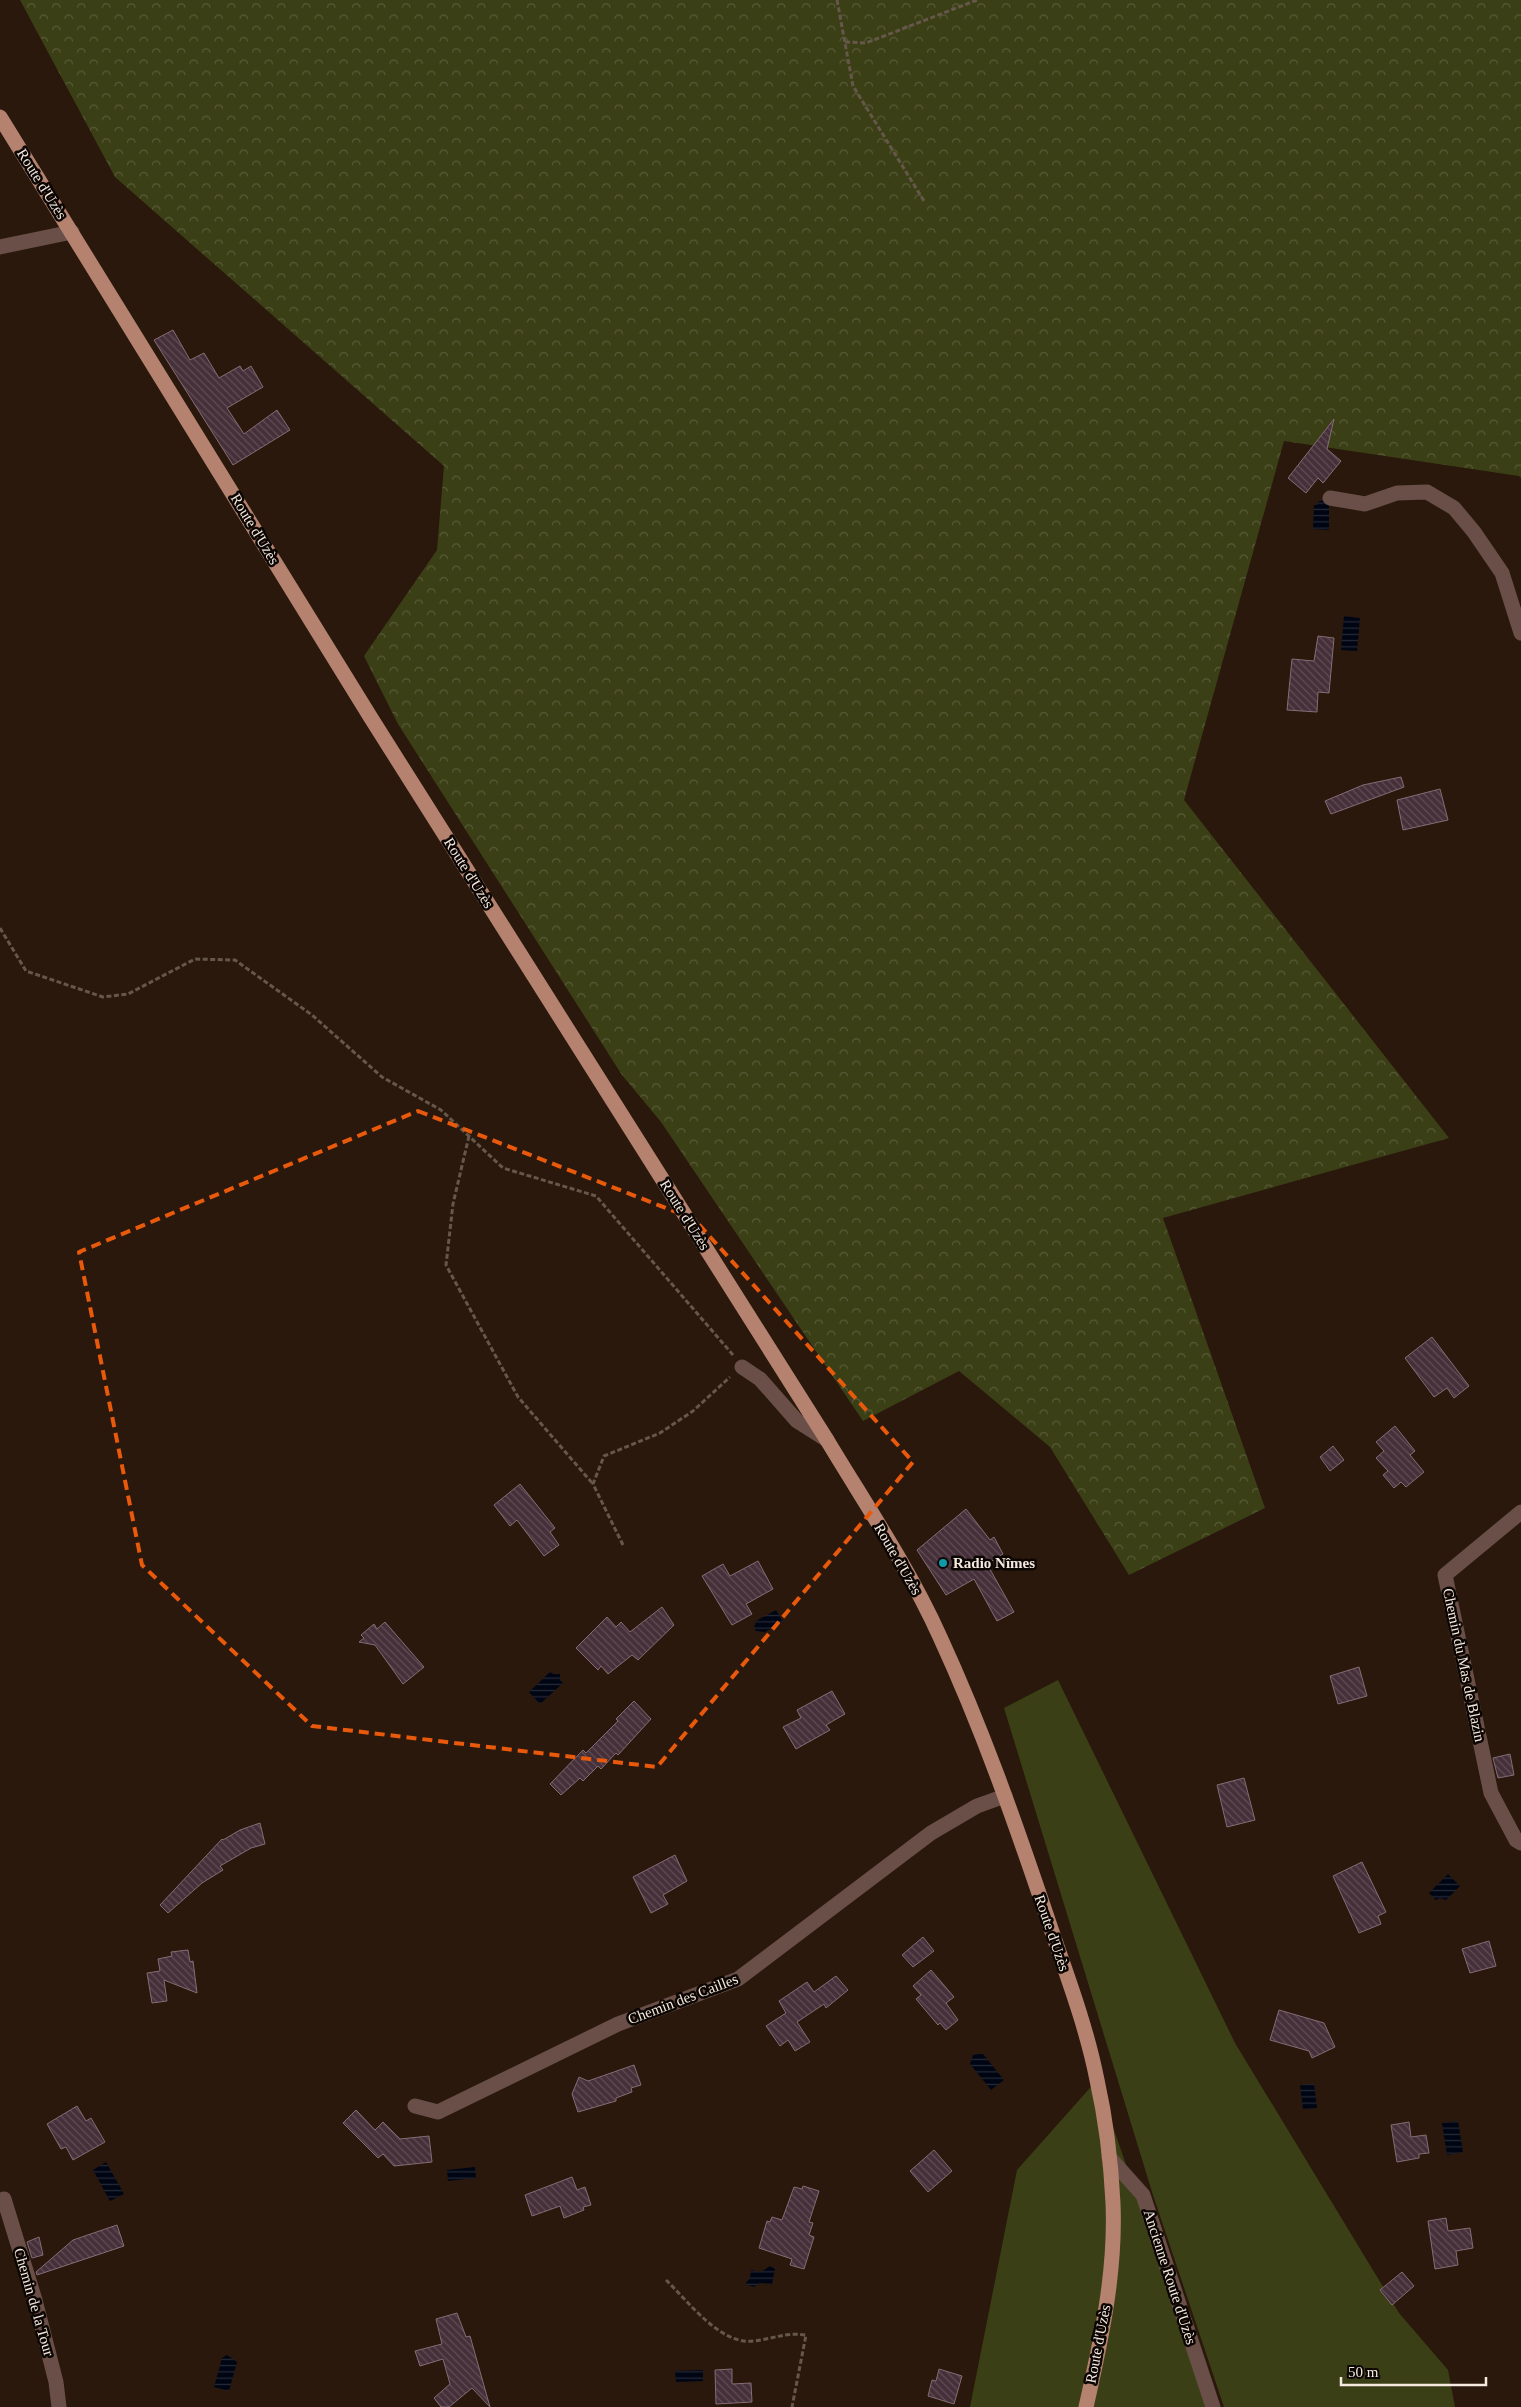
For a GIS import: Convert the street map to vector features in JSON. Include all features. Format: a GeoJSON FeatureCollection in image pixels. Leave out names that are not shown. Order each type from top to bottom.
{"type":"FeatureCollection","features":[{"type":"Feature","properties":{"kind":"main road","name":"Route d'Uzès"},"geometry":{"type":"LineString","coordinates":[[0,117],[371,718],[827,1440],[891,1544],[940,1636],[975,1717],[1005,1796],[1081,2018],[1097,2080],[1109,2157],[1113,2206],[1110,2270],[1102,2334],[1086,2407]]}},
{"type":"Feature","properties":{"kind":"street"},"geometry":{"type":"LineString","coordinates":[[0,247],[72,232]]}},
{"type":"Feature","properties":{"kind":"street"},"geometry":{"type":"LineString","coordinates":[[1330,498],[1365,504],[1397,493],[1427,492],[1454,508],[1474,532],[1502,573],[1521,633]]}},
{"type":"Feature","properties":{"kind":"street"},"geometry":{"type":"LineString","coordinates":[[742,1367],[760,1379],[797,1420],[827,1440]]}},
{"type":"Feature","properties":{"kind":"street","name":"Chemin du Mas de Blazin"},"geometry":{"type":"LineString","coordinates":[[1521,1512],[1445,1575],[1491,1793],[1516,1840],[1521,1843]]}},
{"type":"Feature","properties":{"kind":"street","name":"Chemin des Cailles"},"geometry":{"type":"LineString","coordinates":[[415,2106],[438,2112],[618,2024],[738,1979],[931,1833],[977,1806],[1005,1796]]}},
{"type":"Feature","properties":{"kind":"street","name":"Ancienne Route d'Uzès"},"geometry":{"type":"LineString","coordinates":[[1109,2157],[1143,2195],[1213,2407]]}},
{"type":"Feature","properties":{"kind":"street","name":"Chemin de la Tour"},"geometry":{"type":"LineString","coordinates":[[4,2199],[35,2300],[56,2382],[59,2407]]}},
{"type":"Feature","properties":{"kind":"path"},"geometry":{"type":"LineString","coordinates":[[837,0],[853,86],[924,201]]}},
{"type":"Feature","properties":{"kind":"path"},"geometry":{"type":"LineString","coordinates":[[845,42],[866,43],[977,0]]}},
{"type":"Feature","properties":{"kind":"path"},"geometry":{"type":"LineString","coordinates":[[0,928],[26,971],[103,997],[128,994],[195,959],[235,960],[312,1015],[382,1077],[441,1110],[503,1168],[596,1196],[742,1367],[693,1411],[660,1433],[604,1456],[593,1484]]}},
{"type":"Feature","properties":{"kind":"path"},"geometry":{"type":"LineString","coordinates":[[469,1136],[453,1204],[446,1265],[518,1398],[593,1484],[623,1546]]}},
{"type":"Feature","properties":{"kind":"path"},"geometry":{"type":"LineString","coordinates":[[666,2280],[719,2331],[732,2340],[751,2341],[788,2333],[806,2335],[792,2407]]}},
{"type":"Feature","properties":{"kind":"highlighted area"},"geometry":{"type":"Polygon","coordinates":[[[418,1111],[694,1219],[913,1462],[657,1767],[312,1726],[142,1565],[79,1252],[418,1111]]]}},
{"type":"Feature","properties":{"kind":"green space"},"geometry":{"type":"Polygon","coordinates":[[[20,0],[1521,0],[1521,478],[1519,476],[1284,441],[1184,800],[1449,1138],[1163,1218],[1265,1508],[1129,1575],[1050,1447],[959,1371],[863,1421],[661,1122],[622,1075],[398,724],[364,656],[437,550],[444,466],[115,177],[20,0]]]}},
{"type":"Feature","properties":{"kind":"green space"},"geometry":{"type":"Polygon","coordinates":[[[1058,1680],[1235,2043],[1399,2313],[1448,2370],[1455,2407],[1224,2407],[1152,2192],[1004,1708],[1058,1680]]]}},
{"type":"Feature","properties":{"kind":"green space"},"geometry":{"type":"Polygon","coordinates":[[[1097,2080],[1209,2407],[970,2407],[1017,2170],[1097,2080]]]}},
{"type":"Feature","properties":{"kind":"shaded area"},"geometry":{"type":"Polygon","coordinates":[[[1319,501],[1324,501],[1326,505],[1329,505],[1329,530],[1313,529],[1314,505],[1317,505],[1319,501]]]}},
{"type":"Feature","properties":{"kind":"shaded area"},"geometry":{"type":"Polygon","coordinates":[[[1344,616],[1360,618],[1357,651],[1341,650],[1344,616]]]}},
{"type":"Feature","properties":{"kind":"shaded area"},"geometry":{"type":"Polygon","coordinates":[[[776,1610],[783,1622],[765,1632],[756,1631],[754,1628],[756,1621],[776,1610]]]}},
{"type":"Feature","properties":{"kind":"shaded area"},"geometry":{"type":"Polygon","coordinates":[[[551,1671],[553,1674],[560,1674],[560,1680],[563,1683],[540,1704],[529,1692],[551,1671]]]}},
{"type":"Feature","properties":{"kind":"shaded area"},"geometry":{"type":"Polygon","coordinates":[[[1448,1874],[1460,1886],[1446,1900],[1440,1898],[1436,1900],[1429,1893],[1448,1874]]]}},
{"type":"Feature","properties":{"kind":"shaded area"},"geometry":{"type":"Polygon","coordinates":[[[983,2054],[1004,2080],[991,2090],[970,2064],[973,2055],[983,2054]]]}},
{"type":"Feature","properties":{"kind":"shaded area"},"geometry":{"type":"Polygon","coordinates":[[[1314,2084],[1317,2108],[1303,2109],[1300,2085],[1314,2084]]]}},
{"type":"Feature","properties":{"kind":"shaded area"},"geometry":{"type":"Polygon","coordinates":[[[1458,2121],[1463,2152],[1447,2155],[1442,2123],[1458,2121]]]}},
{"type":"Feature","properties":{"kind":"shaded area"},"geometry":{"type":"Polygon","coordinates":[[[106,2162],[124,2194],[110,2201],[93,2170],[106,2162]]]}},
{"type":"Feature","properties":{"kind":"shaded area"},"geometry":{"type":"Polygon","coordinates":[[[475,2167],[476,2178],[448,2181],[447,2170],[475,2167]]]}},
{"type":"Feature","properties":{"kind":"shaded area"},"geometry":{"type":"Polygon","coordinates":[[[770,2266],[775,2269],[772,2284],[759,2283],[754,2287],[747,2285],[751,2270],[761,2272],[770,2266]]]}},
{"type":"Feature","properties":{"kind":"shaded area"},"geometry":{"type":"Polygon","coordinates":[[[227,2355],[237,2362],[229,2391],[214,2387],[222,2358],[227,2355]]]}},
{"type":"Feature","properties":{"kind":"shaded area"},"geometry":{"type":"Polygon","coordinates":[[[703,2370],[703,2381],[676,2382],[675,2371],[703,2370]]]}},
{"type":"Feature","properties":{"kind":"building"},"geometry":{"type":"Polygon","coordinates":[[[173,330],[190,360],[204,353],[219,378],[240,366],[243,371],[251,366],[263,387],[227,408],[244,434],[277,410],[290,430],[233,465],[154,340],[173,330]]]}},
{"type":"Feature","properties":{"kind":"building"},"geometry":{"type":"Polygon","coordinates":[[[1334,419],[1327,449],[1341,461],[1323,483],[1318,478],[1306,493],[1288,478],[1334,419]]]}},
{"type":"Feature","properties":{"kind":"building"},"geometry":{"type":"Polygon","coordinates":[[[1318,636],[1334,638],[1329,693],[1318,692],[1317,712],[1287,710],[1292,659],[1314,661],[1318,636]]]}},
{"type":"Feature","properties":{"kind":"building"},"geometry":{"type":"Polygon","coordinates":[[[1401,777],[1404,787],[1331,814],[1325,801],[1363,785],[1401,777]]]}},
{"type":"Feature","properties":{"kind":"building"},"geometry":{"type":"Polygon","coordinates":[[[1440,789],[1448,820],[1403,830],[1397,800],[1440,789]]]}},
{"type":"Feature","properties":{"kind":"building"},"geometry":{"type":"Polygon","coordinates":[[[1432,1337],[1469,1386],[1454,1398],[1447,1388],[1434,1397],[1405,1358],[1432,1337]]]}},
{"type":"Feature","properties":{"kind":"building"},"geometry":{"type":"Polygon","coordinates":[[[1395,1426],[1415,1451],[1410,1455],[1424,1472],[1406,1487],[1401,1482],[1394,1488],[1383,1475],[1388,1471],[1376,1458],[1384,1451],[1376,1442],[1395,1426]]]}},
{"type":"Feature","properties":{"kind":"building"},"geometry":{"type":"Polygon","coordinates":[[[1333,1446],[1344,1460],[1330,1471],[1320,1457],[1333,1446]]]}},
{"type":"Feature","properties":{"kind":"building"},"geometry":{"type":"Polygon","coordinates":[[[520,1484],[555,1528],[550,1532],[559,1545],[544,1556],[517,1520],[510,1526],[494,1505],[520,1484]]]}},
{"type":"Feature","properties":{"kind":"building"},"geometry":{"type":"Polygon","coordinates":[[[966,1509],[990,1540],[994,1537],[1003,1554],[987,1564],[1014,1612],[997,1621],[974,1579],[946,1595],[917,1550],[966,1509]]]}},
{"type":"Feature","properties":{"kind":"building"},"geometry":{"type":"Polygon","coordinates":[[[758,1561],[773,1589],[746,1604],[752,1614],[732,1625],[702,1576],[723,1564],[730,1576],[758,1561]]]}},
{"type":"Feature","properties":{"kind":"building"},"geometry":{"type":"Polygon","coordinates":[[[662,1607],[674,1625],[638,1660],[632,1655],[608,1674],[601,1666],[598,1670],[576,1648],[607,1617],[616,1627],[621,1622],[630,1632],[662,1607]]]}},
{"type":"Feature","properties":{"kind":"building"},"geometry":{"type":"Polygon","coordinates":[[[385,1622],[424,1667],[403,1684],[375,1645],[359,1642],[364,1638],[361,1635],[374,1624],[377,1629],[385,1622]]]}},
{"type":"Feature","properties":{"kind":"building"},"geometry":{"type":"Polygon","coordinates":[[[1359,1667],[1367,1696],[1338,1704],[1330,1676],[1359,1667]]]}},
{"type":"Feature","properties":{"kind":"building"},"geometry":{"type":"Polygon","coordinates":[[[832,1691],[845,1714],[826,1725],[830,1730],[796,1749],[783,1727],[801,1718],[797,1710],[832,1691]]]}},
{"type":"Feature","properties":{"kind":"building"},"geometry":{"type":"Polygon","coordinates":[[[634,1701],[651,1719],[618,1755],[616,1753],[601,1769],[598,1766],[583,1781],[580,1778],[561,1795],[550,1784],[583,1750],[586,1753],[618,1721],[616,1719],[634,1701]]]}},
{"type":"Feature","properties":{"kind":"building"},"geometry":{"type":"Polygon","coordinates":[[[1510,1754],[1514,1775],[1498,1778],[1493,1758],[1510,1754]]]}},
{"type":"Feature","properties":{"kind":"building"},"geometry":{"type":"Polygon","coordinates":[[[1244,1778],[1255,1820],[1227,1827],[1217,1785],[1244,1778]]]}},
{"type":"Feature","properties":{"kind":"building"},"geometry":{"type":"Polygon","coordinates":[[[260,1823],[265,1844],[251,1848],[220,1866],[223,1870],[202,1883],[168,1913],[160,1905],[222,1839],[260,1823]]]}},
{"type":"Feature","properties":{"kind":"building"},"geometry":{"type":"Polygon","coordinates":[[[675,1855],[687,1881],[663,1895],[668,1904],[651,1913],[633,1877],[675,1855]]]}},
{"type":"Feature","properties":{"kind":"building"},"geometry":{"type":"Polygon","coordinates":[[[1362,1862],[1386,1912],[1378,1916],[1381,1924],[1359,1933],[1333,1876],[1362,1862]]]}},
{"type":"Feature","properties":{"kind":"building"},"geometry":{"type":"Polygon","coordinates":[[[923,1937],[934,1951],[913,1967],[902,1955],[923,1937]]]}},
{"type":"Feature","properties":{"kind":"building"},"geometry":{"type":"Polygon","coordinates":[[[1489,1941],[1496,1966],[1470,1973],[1462,1949],[1489,1941]]]}},
{"type":"Feature","properties":{"kind":"building"},"geometry":{"type":"Polygon","coordinates":[[[188,1950],[190,1962],[193,1961],[197,1993],[164,1980],[167,2001],[152,2003],[147,1973],[160,1971],[158,1959],[172,1956],[171,1952],[188,1950]]]}},
{"type":"Feature","properties":{"kind":"building"},"geometry":{"type":"Polygon","coordinates":[[[931,1970],[954,1997],[946,2003],[958,2020],[946,2030],[940,2023],[938,2025],[916,1999],[921,1995],[913,1986],[931,1970]]]}},
{"type":"Feature","properties":{"kind":"building"},"geometry":{"type":"Polygon","coordinates":[[[836,1976],[848,1990],[826,2008],[824,2004],[797,2022],[810,2042],[795,2051],[788,2040],[780,2046],[766,2026],[786,2013],[779,2001],[807,1982],[814,1992],[836,1976]]]}},
{"type":"Feature","properties":{"kind":"building"},"geometry":{"type":"Polygon","coordinates":[[[1279,2010],[1324,2023],[1335,2047],[1312,2058],[1309,2051],[1270,2040],[1279,2010]]]}},
{"type":"Feature","properties":{"kind":"building"},"geometry":{"type":"Polygon","coordinates":[[[634,2065],[641,2085],[631,2088],[632,2092],[616,2098],[616,2101],[578,2112],[572,2094],[579,2077],[588,2081],[634,2065]]]}},
{"type":"Feature","properties":{"kind":"building"},"geometry":{"type":"Polygon","coordinates":[[[77,2106],[86,2121],[91,2118],[105,2142],[73,2160],[66,2147],[61,2149],[47,2124],[77,2106]]]}},
{"type":"Feature","properties":{"kind":"building"},"geometry":{"type":"Polygon","coordinates":[[[356,2110],[375,2130],[383,2122],[400,2139],[429,2136],[432,2162],[394,2166],[383,2154],[378,2158],[343,2123],[356,2110]]]}},
{"type":"Feature","properties":{"kind":"building"},"geometry":{"type":"Polygon","coordinates":[[[1409,2122],[1411,2137],[1426,2135],[1429,2153],[1419,2154],[1419,2158],[1397,2162],[1391,2125],[1409,2122]]]}},
{"type":"Feature","properties":{"kind":"building"},"geometry":{"type":"Polygon","coordinates":[[[934,2150],[952,2171],[928,2192],[910,2171],[934,2150]]]}},
{"type":"Feature","properties":{"kind":"building"},"geometry":{"type":"Polygon","coordinates":[[[572,2177],[577,2190],[585,2187],[591,2205],[583,2207],[584,2210],[564,2218],[560,2206],[532,2216],[525,2195],[572,2177]]]}},
{"type":"Feature","properties":{"kind":"building"},"geometry":{"type":"Polygon","coordinates":[[[803,2186],[819,2191],[809,2222],[813,2223],[809,2235],[814,2237],[804,2269],[790,2265],[792,2259],[759,2248],[767,2221],[770,2222],[772,2217],[782,2220],[794,2187],[802,2189],[803,2186]]]}},
{"type":"Feature","properties":{"kind":"building"},"geometry":{"type":"Polygon","coordinates":[[[1446,2218],[1448,2231],[1470,2228],[1473,2248],[1456,2251],[1458,2265],[1435,2269],[1428,2221],[1446,2218]]]}},
{"type":"Feature","properties":{"kind":"building"},"geometry":{"type":"Polygon","coordinates":[[[117,2225],[124,2246],[37,2275],[36,2272],[73,2240],[117,2225]]]}},
{"type":"Feature","properties":{"kind":"building"},"geometry":{"type":"Polygon","coordinates":[[[39,2237],[43,2255],[32,2258],[27,2242],[39,2237]]]}},
{"type":"Feature","properties":{"kind":"building"},"geometry":{"type":"Polygon","coordinates":[[[1402,2272],[1414,2286],[1392,2305],[1380,2290],[1402,2272]]]}},
{"type":"Feature","properties":{"kind":"building"},"geometry":{"type":"Polygon","coordinates":[[[457,2313],[466,2337],[470,2336],[490,2407],[472,2388],[449,2407],[441,2407],[434,2398],[450,2384],[443,2359],[420,2366],[415,2351],[442,2344],[436,2319],[457,2313]]]}},
{"type":"Feature","properties":{"kind":"building"},"geometry":{"type":"Polygon","coordinates":[[[732,2369],[732,2384],[751,2383],[752,2402],[716,2404],[715,2370],[732,2369]]]}},
{"type":"Feature","properties":{"kind":"building"},"geometry":{"type":"Polygon","coordinates":[[[939,2369],[962,2376],[954,2404],[928,2396],[932,2380],[936,2381],[939,2369]]]}},
{"type":"Feature","properties":{"kind":"place","name":"Radio Nîmes"},"geometry":{"type":"Point","coordinates":[943,1563]}}]}
